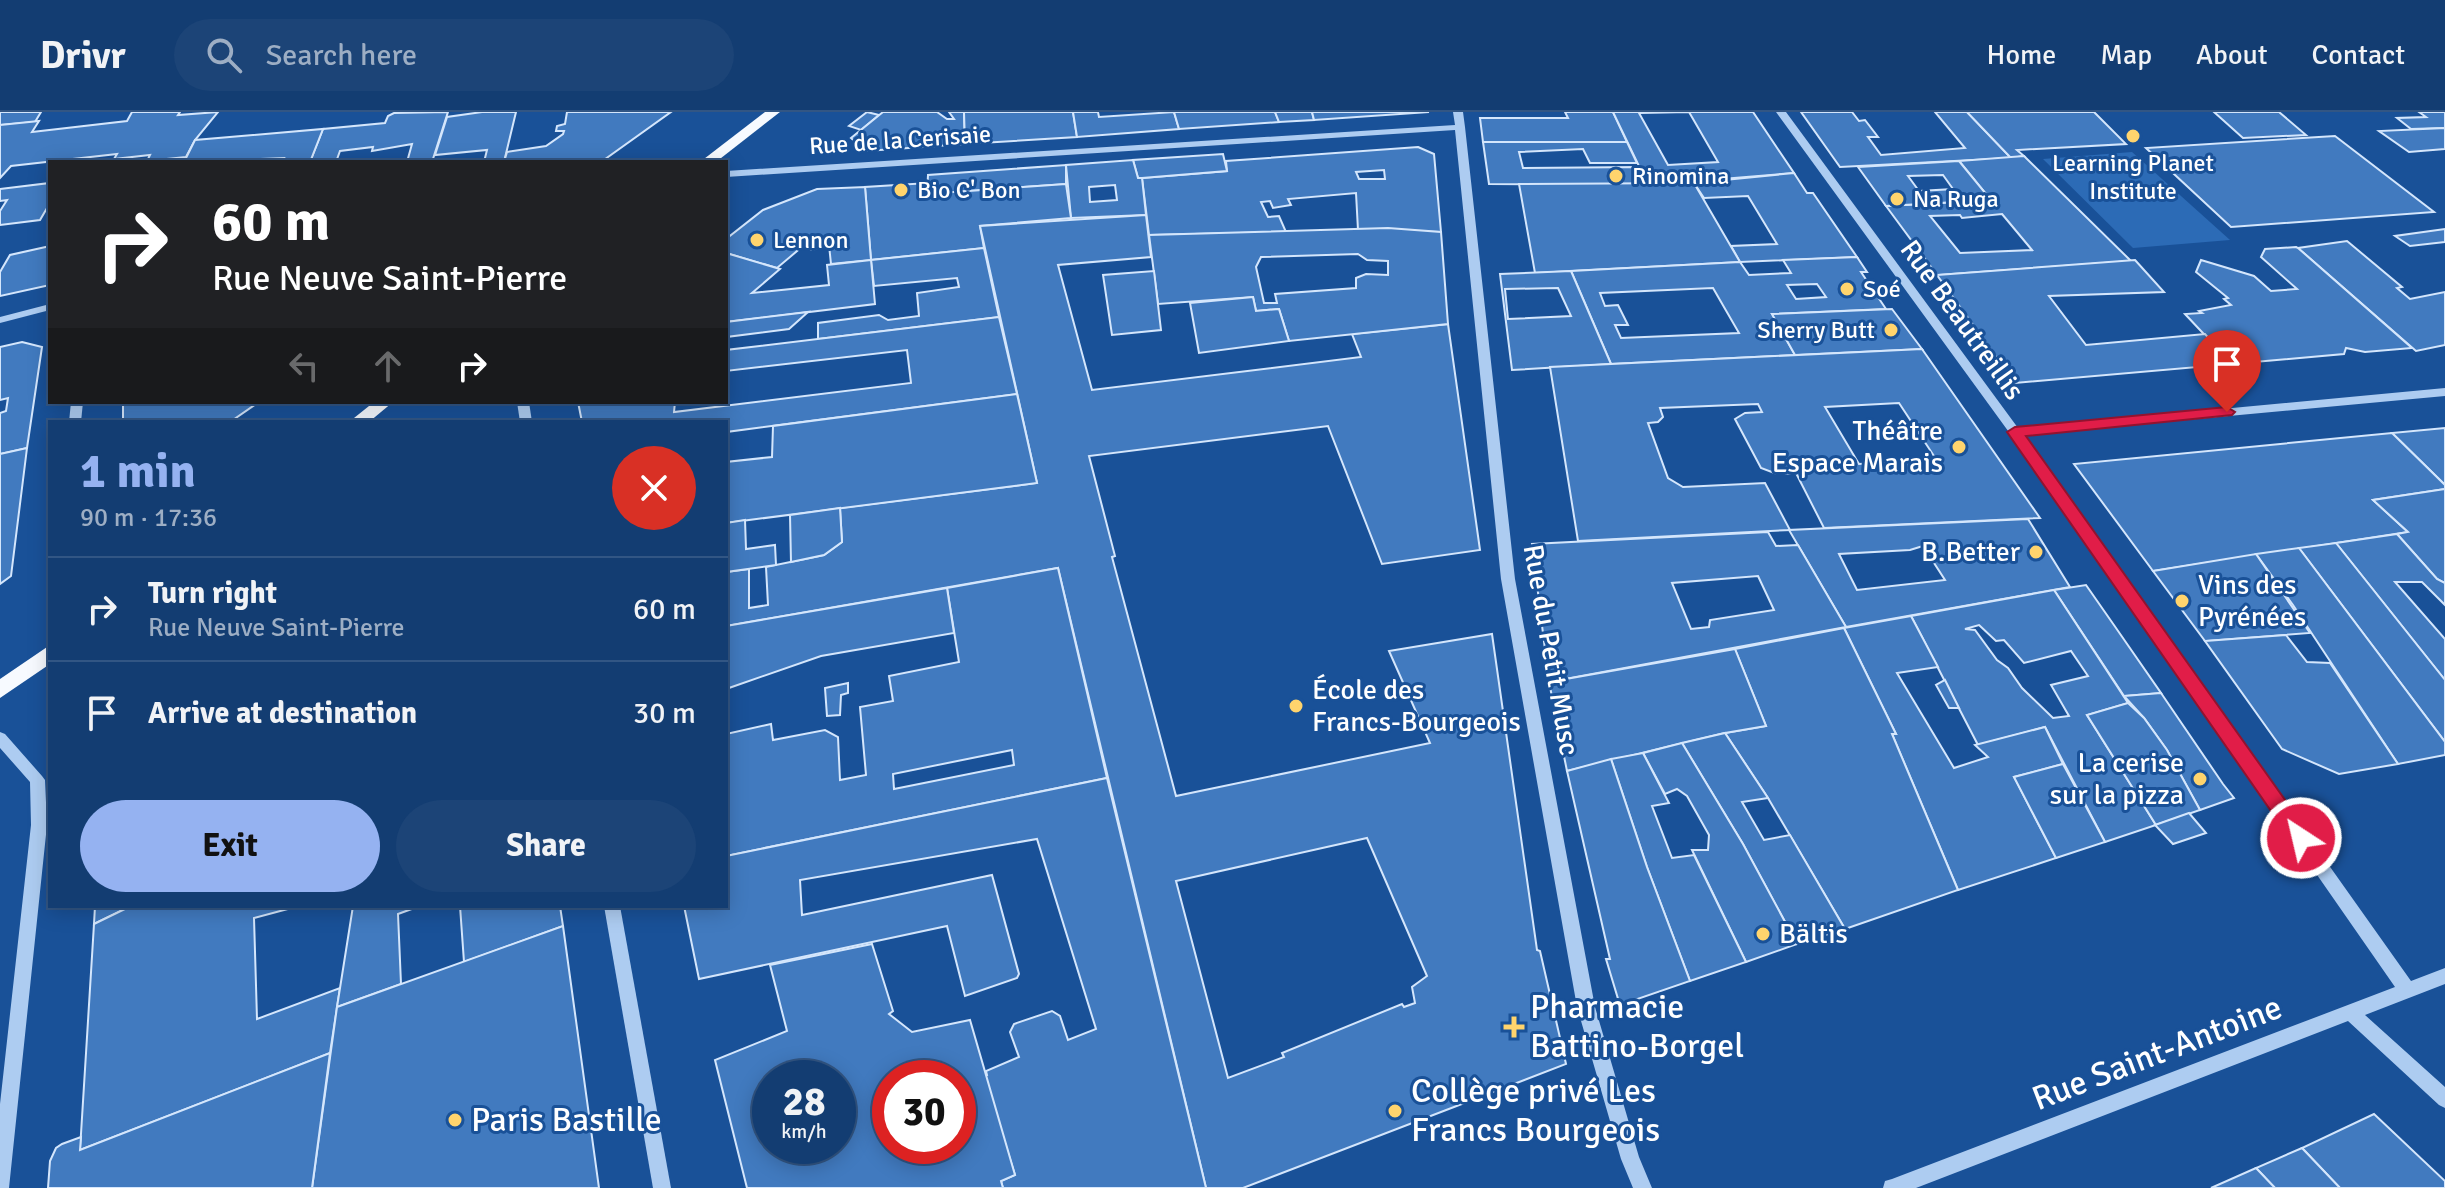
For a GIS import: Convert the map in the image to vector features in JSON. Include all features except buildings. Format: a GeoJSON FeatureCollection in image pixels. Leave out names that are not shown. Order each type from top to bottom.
{"type":"FeatureCollection","features":[{"type":"Feature","properties":{"kind":"main road"},"geometry":{"type":"LineString","coordinates":[[710,160],[773,112]]}},
{"type":"Feature","properties":{"kind":"main road"},"geometry":{"type":"LineString","coordinates":[[361,420],[382,404]]}},
{"type":"Feature","properties":{"kind":"main road"},"geometry":{"type":"LineString","coordinates":[[0,690],[48,654]]}},
{"type":"Feature","properties":{"kind":"street","name":"Rue Beautreillis"},"geometry":{"type":"LineString","coordinates":[[1781,112],[2015,432],[2406,989]]}},
{"type":"Feature","properties":{"kind":"street","name":"Rue de la Cerisaie"},"geometry":{"type":"LineString","coordinates":[[728,174],[1459,120]]}},
{"type":"Feature","properties":{"kind":"street","name":"Rue du Petit Musc"},"geometry":{"type":"LineString","coordinates":[[1459,120],[1508,579],[1586,1007],[1630,1159],[1643,1188]]}},
{"type":"Feature","properties":{"kind":"street"},"geometry":{"type":"LineString","coordinates":[[0,320],[48,308]]}},
{"type":"Feature","properties":{"kind":"street"},"geometry":{"type":"LineString","coordinates":[[2015,432],[2445,392]]}},
{"type":"Feature","properties":{"kind":"street"},"geometry":{"type":"LineString","coordinates":[[0,738],[37,780],[39,825],[0,1188]]}},
{"type":"Feature","properties":{"kind":"street"},"geometry":{"type":"LineString","coordinates":[[612,908],[662,1188]]}},
{"type":"Feature","properties":{"kind":"street","name":"Rue Saint-Antoine"},"geometry":{"type":"LineString","coordinates":[[1892,1188],[2445,976]]}},
{"type":"Feature","properties":{"kind":"street"},"geometry":{"type":"LineString","coordinates":[[2351,1013],[2445,1099]]}},
{"type":"Feature","properties":{"kind":"shaded area"},"geometry":{"type":"Polygon","coordinates":[[[2132,152],[2230,240],[2133,248],[2043,159],[2132,152]]]}},
{"type":"Feature","properties":{"kind":"place","name":"Learning Planet Institute"},"geometry":{"type":"Point","coordinates":[2133,136]}},
{"type":"Feature","properties":{"kind":"place","name":"Rinomina"},"geometry":{"type":"Point","coordinates":[1616,176]}},
{"type":"Feature","properties":{"kind":"place","name":"Bio C' Bon"},"geometry":{"type":"Point","coordinates":[901,190]}},
{"type":"Feature","properties":{"kind":"place","name":"Na Ruga"},"geometry":{"type":"Point","coordinates":[1897,199]}},
{"type":"Feature","properties":{"kind":"place","name":"Lennon"},"geometry":{"type":"Point","coordinates":[757,240]}},
{"type":"Feature","properties":{"kind":"place","name":"Soé"},"geometry":{"type":"Point","coordinates":[1847,289]}},
{"type":"Feature","properties":{"kind":"place","name":"Sherry Butt"},"geometry":{"type":"Point","coordinates":[1891,330]}},
{"type":"Feature","properties":{"kind":"place","name":"Théâtre Espace Marais"},"geometry":{"type":"Point","coordinates":[1959,447]}},
{"type":"Feature","properties":{"kind":"place","name":"B.Better"},"geometry":{"type":"Point","coordinates":[2036,552]}},
{"type":"Feature","properties":{"kind":"place","name":"Vins des Pyrénées"},"geometry":{"type":"Point","coordinates":[2182,601]}},
{"type":"Feature","properties":{"kind":"place","name":"École des Francs-Bourgeois"},"geometry":{"type":"Point","coordinates":[1296,706]}},
{"type":"Feature","properties":{"kind":"place","name":"La cerise sur la pizza"},"geometry":{"type":"Point","coordinates":[2200,779]}},
{"type":"Feature","properties":{"kind":"place","name":"Bältis"},"geometry":{"type":"Point","coordinates":[1763,934]}},
{"type":"Feature","properties":{"kind":"place","name":"Pharmacie Battino-Borgel"},"geometry":{"type":"Point","coordinates":[1514,1027]}},
{"type":"Feature","properties":{"kind":"place","name":"Collège privé Les Francs Bourgeois"},"geometry":{"type":"Point","coordinates":[1395,1111]}},
{"type":"Feature","properties":{"kind":"place","name":"Paris Bastille"},"geometry":{"type":"Point","coordinates":[455,1120]}},
{"type":"Feature","properties":{"kind":"route"},"geometry":{"type":"LineString","coordinates":[[2227,412],[2015,432],[2301,838]]}}]}
